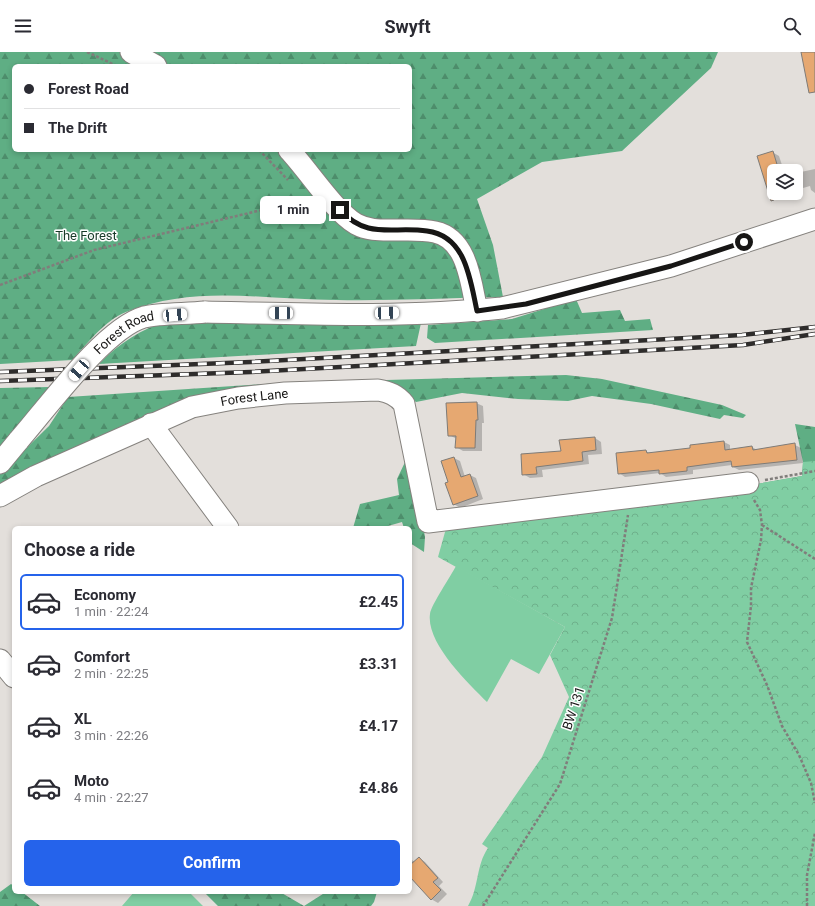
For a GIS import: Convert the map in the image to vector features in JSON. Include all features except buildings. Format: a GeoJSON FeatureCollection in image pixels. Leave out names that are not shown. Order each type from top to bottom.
{"type":"FeatureCollection","features":[{"type":"Feature","properties":{"kind":"street"},"geometry":{"type":"LineString","coordinates":[[131,52],[152,64]]}},
{"type":"Feature","properties":{"kind":"street"},"geometry":{"type":"LineString","coordinates":[[291,152],[348,219],[367,229],[418,230],[436,232],[452,241],[462,254],[468,269],[477,311]]}},
{"type":"Feature","properties":{"kind":"street","name":"Forest Road"},"geometry":{"type":"LineString","coordinates":[[0,463],[89,358],[111,336],[127,324],[144,317],[205,312],[342,314],[477,311],[526,304],[671,266],[815,219]]}},
{"type":"Feature","properties":{"kind":"street","name":"Forest Lane"},"geometry":{"type":"LineString","coordinates":[[0,496],[36,476],[151,424],[192,408],[238,398],[285,393],[378,390],[388,392],[399,398],[404,404],[407,412],[428,522],[631,497]]}},
{"type":"Feature","properties":{"kind":"street"},"geometry":{"type":"LineString","coordinates":[[151,424],[227,526]]}},
{"type":"Feature","properties":{"kind":"street"},"geometry":{"type":"LineString","coordinates":[[631,497],[748,483]]}},
{"type":"Feature","properties":{"kind":"street"},"geometry":{"type":"LineString","coordinates":[[0,660],[12,675]]}},
{"type":"Feature","properties":{"kind":"path"},"geometry":{"type":"LineString","coordinates":[[87,52],[113,64]]}},
{"type":"Feature","properties":{"kind":"path"},"geometry":{"type":"LineString","coordinates":[[0,285],[94,250],[270,208],[348,219]]}},
{"type":"Feature","properties":{"kind":"path"},"geometry":{"type":"LineString","coordinates":[[815,471],[748,483],[750,493],[760,510],[762,525],[751,588],[751,606],[747,642],[767,684],[782,726],[802,762],[811,783],[815,803]]}},
{"type":"Feature","properties":{"kind":"path","name":"BW 131"},"geometry":{"type":"LineString","coordinates":[[483,906],[560,784],[612,618],[631,497]]}},
{"type":"Feature","properties":{"kind":"path"},"geometry":{"type":"LineString","coordinates":[[762,525],[815,559]]}},
{"type":"Feature","properties":{"kind":"path"},"geometry":{"type":"LineString","coordinates":[[814,798],[815,794]]}},
{"type":"Feature","properties":{"kind":"path"},"geometry":{"type":"LineString","coordinates":[[808,906],[808,875],[815,833]]}},
{"type":"Feature","properties":{"kind":"green space","name":"The Forest"},"geometry":{"type":"Polygon","coordinates":[[[0,52],[718,52],[711,68],[622,151],[542,162],[477,199],[493,245],[503,297],[398,300],[309,299],[256,296],[204,296],[178,298],[152,303],[118,316],[104,326],[72,360],[0,364],[0,52]]]}},
{"type":"Feature","properties":{"kind":"green space"},"geometry":{"type":"Polygon","coordinates":[[[576,299],[582,313],[620,310],[625,321],[650,319],[653,330],[435,343],[427,338],[428,325],[512,319],[576,299]]]}},
{"type":"Feature","properties":{"kind":"green space"},"geometry":{"type":"Polygon","coordinates":[[[169,320],[421,323],[416,346],[99,364],[123,343],[140,332],[169,320]]]}},
{"type":"Feature","properties":{"kind":"green space"},"geometry":{"type":"Polygon","coordinates":[[[566,375],[602,379],[722,405],[746,415],[743,418],[724,415],[720,419],[651,404],[592,396],[568,401],[518,399],[462,393],[416,402],[402,390],[204,399],[0,488],[0,474],[49,426],[68,397],[280,383],[566,375]]]}},
{"type":"Feature","properties":{"kind":"green space"},"geometry":{"type":"Polygon","coordinates":[[[50,387],[0,447],[0,388],[50,387]]]}},
{"type":"Feature","properties":{"kind":"green space"},"geometry":{"type":"Polygon","coordinates":[[[795,424],[815,427],[815,546],[757,484],[802,476],[803,462],[795,424]]]}},
{"type":"Feature","properties":{"kind":"green space"},"geometry":{"type":"Polygon","coordinates":[[[412,457],[425,537],[424,552],[412,544],[412,526],[403,526],[402,522],[388,526],[354,526],[360,504],[399,495],[397,479],[406,460],[412,457]]]}},
{"type":"Feature","properties":{"kind":"green space"},"geometry":{"type":"Polygon","coordinates":[[[815,461],[815,906],[468,906],[472,899],[481,862],[488,848],[482,844],[542,757],[569,697],[550,655],[565,627],[438,557],[445,532],[455,513],[659,503],[750,493],[753,492],[757,484],[802,476],[803,462],[815,461]]]}},
{"type":"Feature","properties":{"kind":"green space"},"geometry":{"type":"Polygon","coordinates":[[[456,566],[565,627],[539,674],[511,659],[487,702],[450,662],[441,650],[431,625],[431,610],[437,597],[456,566]]]}},
{"type":"Feature","properties":{"kind":"green space"},"geometry":{"type":"Polygon","coordinates":[[[11,884],[12,894],[25,894],[40,906],[0,906],[0,892],[11,884]]]}},
{"type":"Feature","properties":{"kind":"green space"},"geometry":{"type":"Polygon","coordinates":[[[132,894],[191,894],[203,906],[122,906],[132,894]]]}},
{"type":"Feature","properties":{"kind":"green space"},"geometry":{"type":"Polygon","coordinates":[[[206,894],[283,894],[304,906],[218,906],[206,894]]]}},
{"type":"Feature","properties":{"kind":"green space"},"geometry":{"type":"Polygon","coordinates":[[[323,894],[376,894],[371,906],[304,906],[323,894]]]}},
{"type":"Feature","properties":{"kind":"railway"},"geometry":{"type":"LineString","coordinates":[[0,372],[251,362],[742,335],[815,327]]}},
{"type":"Feature","properties":{"kind":"railway"},"geometry":{"type":"LineString","coordinates":[[0,381],[251,372],[743,345],[815,334]]}},
{"type":"Feature","properties":{"kind":"route"},"geometry":{"type":"LineString","coordinates":[[340,210],[348,219],[367,229],[418,230],[436,232],[452,241],[462,254],[468,269],[477,311],[526,304],[671,266],[744,242]]}}]}
